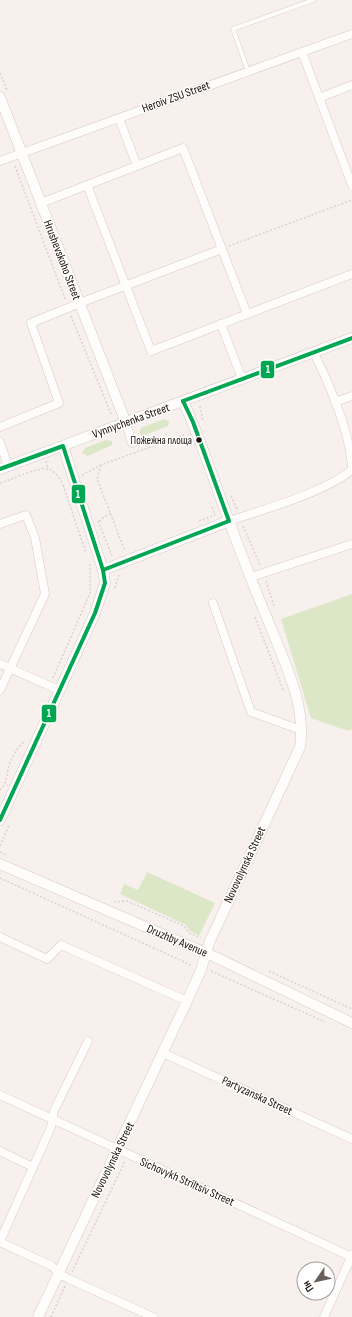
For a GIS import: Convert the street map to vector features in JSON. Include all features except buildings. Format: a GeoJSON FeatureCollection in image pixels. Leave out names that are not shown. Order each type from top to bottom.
{"type":"FeatureCollection","features":[{"type":"Feature","properties":{"kind":"street","name":"Heroiv ZSU Street"},"geometry":{"type":"LineString","coordinates":[[0,161],[352,34]]}},
{"type":"Feature","properties":{"kind":"street"},"geometry":{"type":"LineString","coordinates":[[302,52],[352,185]]}},
{"type":"Feature","properties":{"kind":"street"},"geometry":{"type":"LineString","coordinates":[[319,98],[352,85]]}},
{"type":"Feature","properties":{"kind":"street","name":"Hrushevskoho Street"},"geometry":{"type":"LineString","coordinates":[[0,97],[126,423]]}},
{"type":"Feature","properties":{"kind":"street"},"geometry":{"type":"LineString","coordinates":[[119,118],[137,166]]}},
{"type":"Feature","properties":{"kind":"street"},"geometry":{"type":"LineString","coordinates":[[41,203],[183,148],[247,314]]}},
{"type":"Feature","properties":{"kind":"street"},"geometry":{"type":"LineString","coordinates":[[87,185],[151,351],[352,274]]}},
{"type":"Feature","properties":{"kind":"street"},"geometry":{"type":"LineString","coordinates":[[0,427],[59,403],[31,323],[222,249]]}},
{"type":"Feature","properties":{"kind":"street"},"geometry":{"type":"LineString","coordinates":[[221,324],[242,379]]}},
{"type":"Feature","properties":{"kind":"street","name":"Vynnychenka Street"},"geometry":{"type":"LineString","coordinates":[[4,467],[183,402],[352,338]]}},
{"type":"Feature","properties":{"kind":"street"},"geometry":{"type":"LineString","coordinates":[[103,570],[218,525],[321,488],[341,479],[352,470],[351,452],[334,402],[314,353]]}},
{"type":"Feature","properties":{"kind":"street"},"geometry":{"type":"LineString","coordinates":[[334,402],[352,396]]}},
{"type":"Feature","properties":{"kind":"street","name":"Novovolynska Street"},"geometry":{"type":"LineString","coordinates":[[38,1317],[187,1002],[195,969],[202,952],[300,747],[301,730],[296,692],[229,521],[200,429],[183,402]]}},
{"type":"Feature","properties":{"kind":"street"},"geometry":{"type":"LineString","coordinates":[[126,423],[132,443]]}},
{"type":"Feature","properties":{"kind":"street"},"geometry":{"type":"LineString","coordinates":[[0,442],[4,467]]}},
{"type":"Feature","properties":{"kind":"street"},"geometry":{"type":"LineString","coordinates":[[0,820],[103,592],[105,583],[103,570],[62,446]]}},
{"type":"Feature","properties":{"kind":"street"},"geometry":{"type":"LineString","coordinates":[[0,524],[26,515],[35,538],[46,594],[0,690]]}},
{"type":"Feature","properties":{"kind":"street"},"geometry":{"type":"LineString","coordinates":[[251,577],[352,544]]}},
{"type":"Feature","properties":{"kind":"street"},"geometry":{"type":"LineString","coordinates":[[213,603],[251,712],[301,730]]}},
{"type":"Feature","properties":{"kind":"street"},"geometry":{"type":"LineString","coordinates":[[0,664],[59,690]]}},
{"type":"Feature","properties":{"kind":"street","name":"Druzhby Avenue"},"geometry":{"type":"LineString","coordinates":[[0,864],[202,952],[352,1023]]}},
{"type":"Feature","properties":{"kind":"street"},"geometry":{"type":"LineString","coordinates":[[0,937],[47,959],[60,945],[179,996],[187,1002]]}},
{"type":"Feature","properties":{"kind":"street"},"geometry":{"type":"LineString","coordinates":[[88,1040],[51,1119],[51,1127],[0,1242],[52,1266],[58,1273],[69,1279],[153,1317]]}},
{"type":"Feature","properties":{"kind":"street","name":"Partyzanska Street"},"geometry":{"type":"LineString","coordinates":[[163,1053],[352,1139]]}},
{"type":"Feature","properties":{"kind":"street","name":"Sichovykh Striltsiv Street"},"geometry":{"type":"LineString","coordinates":[[0,1095],[127,1155],[352,1256]]}},
{"type":"Feature","properties":{"kind":"street"},"geometry":{"type":"LineString","coordinates":[[0,1151],[33,1167]]}},
{"type":"Feature","properties":{"kind":"street"},"geometry":{"type":"LineString","coordinates":[[324,1317],[352,1256]]}},
{"type":"Feature","properties":{"kind":"lane"},"geometry":{"type":"LineString","coordinates":[[248,72],[233,29],[313,0]]}},
{"type":"Feature","properties":{"kind":"path"},"geometry":{"type":"LineString","coordinates":[[11,157],[68,309],[113,420]]}},
{"type":"Feature","properties":{"kind":"path"},"geometry":{"type":"LineString","coordinates":[[222,249],[352,200]]}},
{"type":"Feature","properties":{"kind":"path"},"geometry":{"type":"LineString","coordinates":[[195,397],[200,406],[203,420],[200,429]]}},
{"type":"Feature","properties":{"kind":"path"},"geometry":{"type":"LineString","coordinates":[[200,429],[203,420]]}},
{"type":"Feature","properties":{"kind":"path"},"geometry":{"type":"LineString","coordinates":[[63,485],[101,465],[200,429]]}},
{"type":"Feature","properties":{"kind":"path"},"geometry":{"type":"LineString","coordinates":[[101,465],[97,479],[126,551]]}},
{"type":"Feature","properties":{"kind":"path"},"geometry":{"type":"LineString","coordinates":[[0,483],[38,470],[48,469],[56,474],[63,485],[87,556]]}},
{"type":"Feature","properties":{"kind":"path"},"geometry":{"type":"LineString","coordinates":[[229,490],[264,574],[275,612]]}},
{"type":"Feature","properties":{"kind":"path"},"geometry":{"type":"LineString","coordinates":[[210,500],[218,525]]}},
{"type":"Feature","properties":{"kind":"path"},"geometry":{"type":"LineString","coordinates":[[99,521],[110,513]]}},
{"type":"Feature","properties":{"kind":"path"},"geometry":{"type":"LineString","coordinates":[[50,686],[90,594],[90,564]]}},
{"type":"Feature","properties":{"kind":"path"},"geometry":{"type":"LineString","coordinates":[[252,611],[284,692]]}},
{"type":"Feature","properties":{"kind":"path"},"geometry":{"type":"LineString","coordinates":[[0,790],[9,774],[8,769],[18,746],[25,741]]}},
{"type":"Feature","properties":{"kind":"path"},"geometry":{"type":"LineString","coordinates":[[0,878],[195,969],[208,970],[330,1024]]}},
{"type":"Feature","properties":{"kind":"path"},"geometry":{"type":"LineString","coordinates":[[195,969],[202,952],[204,932]]}},
{"type":"Feature","properties":{"kind":"path"},"geometry":{"type":"LineString","coordinates":[[51,1317],[127,1155]]}},
{"type":"Feature","properties":{"kind":"green space"},"geometry":{"type":"Polygon","coordinates":[[[164,419],[169,421],[168,426],[145,435],[141,435],[139,433],[141,428],[164,419]]]}},
{"type":"Feature","properties":{"kind":"green space"},"geometry":{"type":"Polygon","coordinates":[[[106,440],[112,441],[112,445],[88,456],[82,453],[85,448],[106,440]]]}},
{"type":"Feature","properties":{"kind":"green space"},"geometry":{"type":"Polygon","coordinates":[[[352,594],[352,729],[348,731],[311,718],[281,619],[352,594]]]}},
{"type":"Feature","properties":{"kind":"green space"},"geometry":{"type":"Polygon","coordinates":[[[147,872],[215,903],[199,936],[190,931],[186,925],[120,894],[124,884],[138,890],[147,872]]]}},
{"type":"Feature","properties":{"kind":"transit line","name":"1"},"geometry":{"type":"LineString","coordinates":[[183,401],[352,338]]}},
{"type":"Feature","properties":{"kind":"transit line","name":"1"},"geometry":{"type":"LineString","coordinates":[[103,570],[229,521],[193,422],[183,401]]}},
{"type":"Feature","properties":{"kind":"transit line","name":"1"},"geometry":{"type":"LineString","coordinates":[[0,469],[63,446],[103,570],[105,583],[95,613],[0,820]]}},
{"type":"Feature","properties":{"kind":"place","name":"Пожежна площа"},"geometry":{"type":"Point","coordinates":[199,440]}}]}
